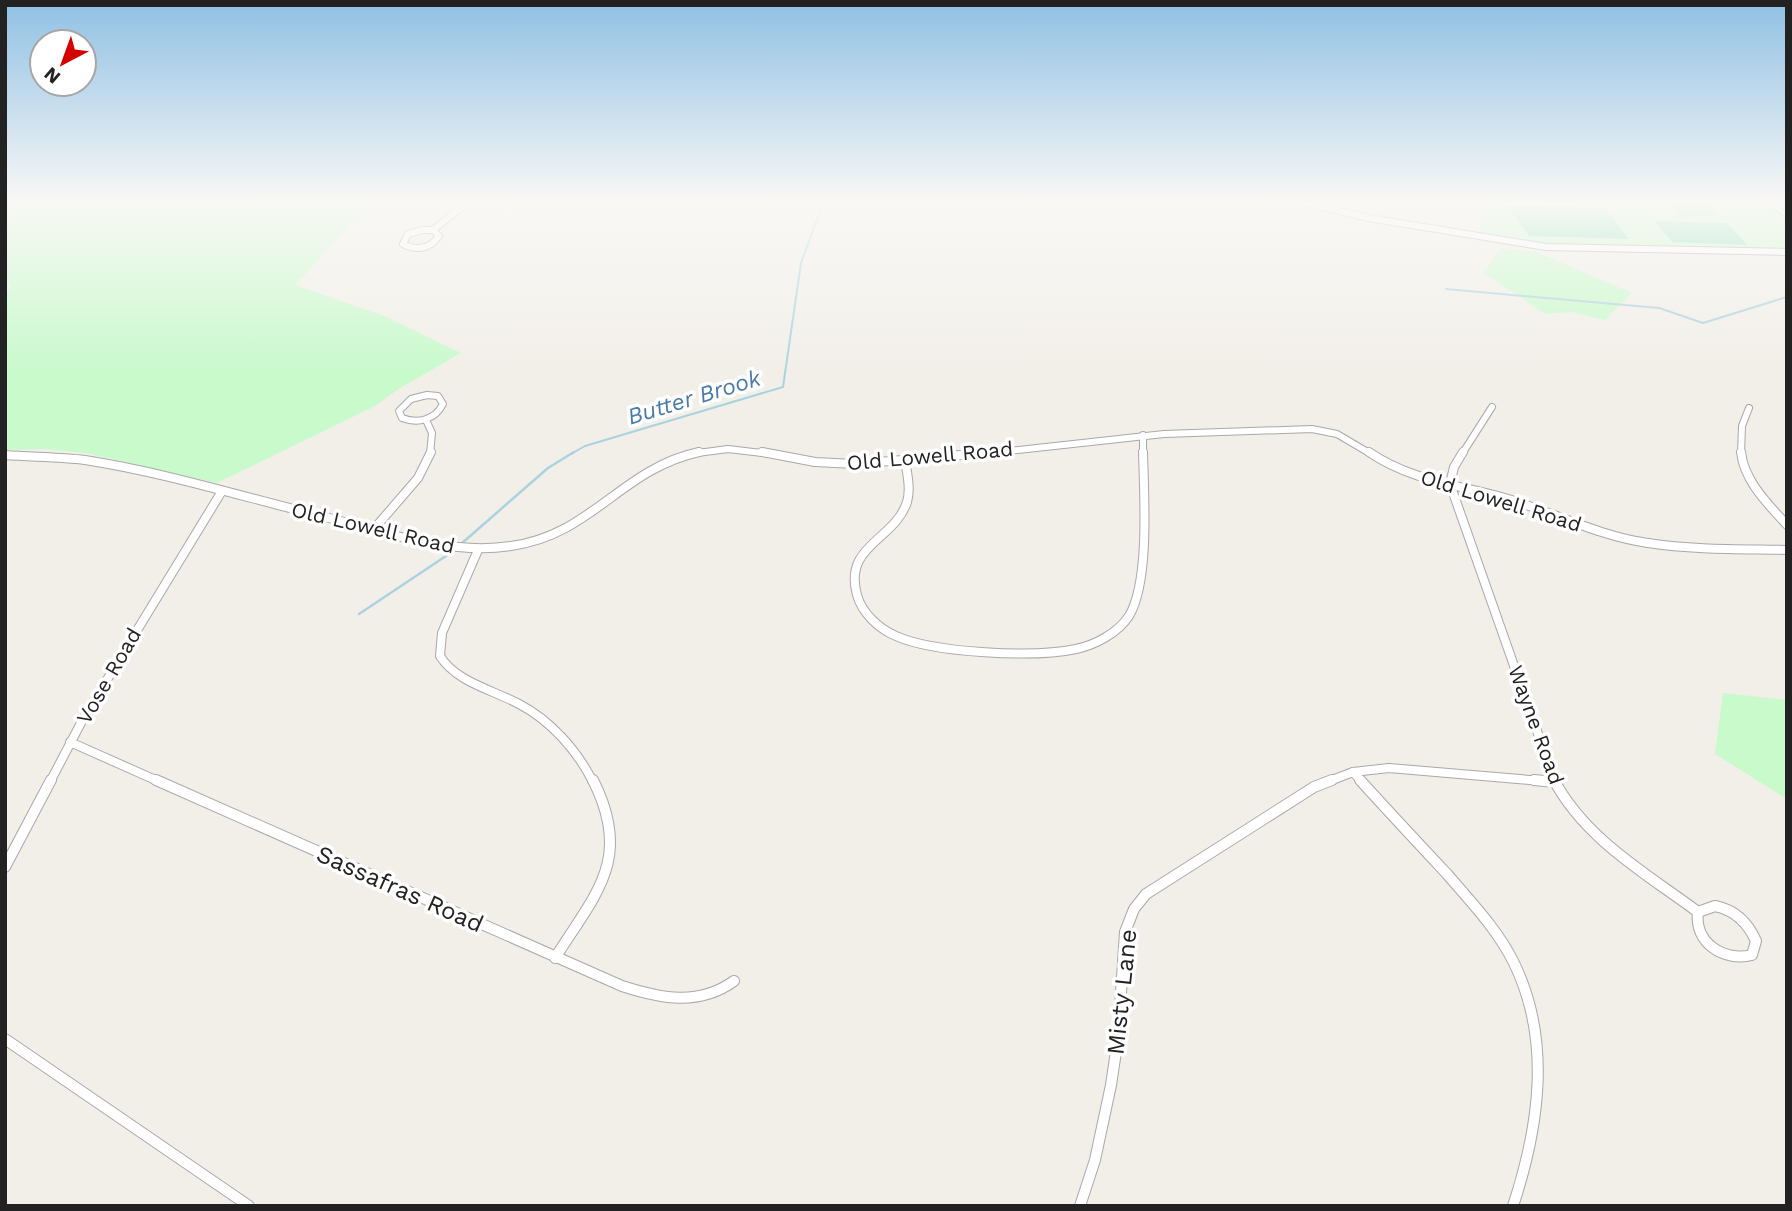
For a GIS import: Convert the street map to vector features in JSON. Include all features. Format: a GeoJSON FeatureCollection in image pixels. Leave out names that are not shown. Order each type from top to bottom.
{"type":"FeatureCollection","features":[{"type":"Feature","properties":{"kind":"street"},"geometry":{"type":"LineString","coordinates":[[418,396],[438,396],[443,404],[442,408],[426,420],[412,422],[402,418],[399,415],[401,406],[418,396]]}},
{"type":"Feature","properties":{"kind":"street"},"geometry":{"type":"LineString","coordinates":[[1450,484],[1454,467],[1492,407]]}},
{"type":"Feature","properties":{"kind":"street"},"geometry":{"type":"LineString","coordinates":[[1749,408],[1739,444],[1742,464],[1754,485],[1787,525]]}},
{"type":"Feature","properties":{"kind":"street"},"geometry":{"type":"LineString","coordinates":[[374,529],[418,479],[429,459],[434,434],[426,420]]}},
{"type":"Feature","properties":{"kind":"street","name":"Old Lowell Road"},"geometry":{"type":"LineString","coordinates":[[5,455],[82,460],[134,469],[423,541],[478,550],[515,547],[544,539],[591,514],[635,478],[653,468],[703,451],[743,448],[839,464],[905,460],[1143,435],[1328,430],[1348,437],[1380,462],[1397,470],[1507,499],[1594,529],[1646,543],[1710,549],[1787,550]]}},
{"type":"Feature","properties":{"kind":"street"},"geometry":{"type":"LineString","coordinates":[[905,460],[909,492],[906,505],[899,517],[862,554],[855,574],[857,595],[868,614],[898,637],[926,645],[1033,653],[1062,652],[1102,639],[1122,623],[1135,604],[1141,570],[1143,435]]}},
{"type":"Feature","properties":{"kind":"street","name":"Wayne Road"},"geometry":{"type":"LineString","coordinates":[[1450,484],[1555,782],[1567,803],[1591,828],[1698,912]]}},
{"type":"Feature","properties":{"kind":"street","name":"Vose Road"},"geometry":{"type":"LineString","coordinates":[[5,867],[70,742],[135,630],[222,491]]}},
{"type":"Feature","properties":{"kind":"street"},"geometry":{"type":"LineString","coordinates":[[478,550],[442,633],[438,647],[440,656],[453,670],[529,709],[556,730],[580,760],[598,790],[611,835],[610,858],[603,881],[555,958]]}},
{"type":"Feature","properties":{"kind":"street","name":"Sassafras Road"},"geometry":{"type":"LineString","coordinates":[[70,742],[607,981],[657,996],[700,998],[715,994],[734,981]]}},
{"type":"Feature","properties":{"kind":"street","name":"Misty Lane"},"geometry":{"type":"LineString","coordinates":[[1080,1206],[1095,1160],[1107,1109],[1118,1038],[1125,932],[1134,909],[1146,894],[1314,787],[1353,772],[1371,768],[1407,768],[1555,782]]}},
{"type":"Feature","properties":{"kind":"street"},"geometry":{"type":"LineString","coordinates":[[1353,772],[1483,915],[1521,978],[1535,1029],[1539,1081],[1531,1143],[1513,1206]]}},
{"type":"Feature","properties":{"kind":"street"},"geometry":{"type":"LineString","coordinates":[[1719,907],[1738,915],[1756,941],[1752,955],[1736,958],[1715,949],[1700,934],[1696,918],[1698,912],[1703,908],[1719,907]]}},
{"type":"Feature","properties":{"kind":"street"},"geometry":{"type":"LineString","coordinates":[[5,1039],[249,1206]]}},
{"type":"Feature","properties":{"kind":"green space"},"geometry":{"type":"Polygon","coordinates":[[[5,260],[319,260],[295,285],[384,316],[461,353],[400,388],[375,406],[217,483],[86,453],[44,449],[5,450],[5,297],[10,287],[5,278],[5,260]]]}},
{"type":"Feature","properties":{"kind":"green space"},"geometry":{"type":"Polygon","coordinates":[[[1493,260],[1554,260],[1632,293],[1605,320],[1571,312],[1545,314],[1484,273],[1493,260]]]}},
{"type":"Feature","properties":{"kind":"green space"},"geometry":{"type":"Polygon","coordinates":[[[1723,693],[1787,700],[1787,799],[1715,754],[1723,693]]]}},
{"type":"Feature","properties":{"kind":"waterway","name":"Butter Brook"},"geometry":{"type":"LineString","coordinates":[[571,454],[585,446],[783,387],[802,260]]}},
{"type":"Feature","properties":{"kind":"waterway"},"geometry":{"type":"LineString","coordinates":[[1446,289],[1659,308],[1703,323],[1787,297]]}},
{"type":"Feature","properties":{"kind":"waterway","name":"Butter Brook"},"geometry":{"type":"LineString","coordinates":[[461,544],[548,468],[574,452]]}},
{"type":"Feature","properties":{"kind":"waterway","name":"Butter Brook"},"geometry":{"type":"LineString","coordinates":[[359,614],[452,552]]}}]}
